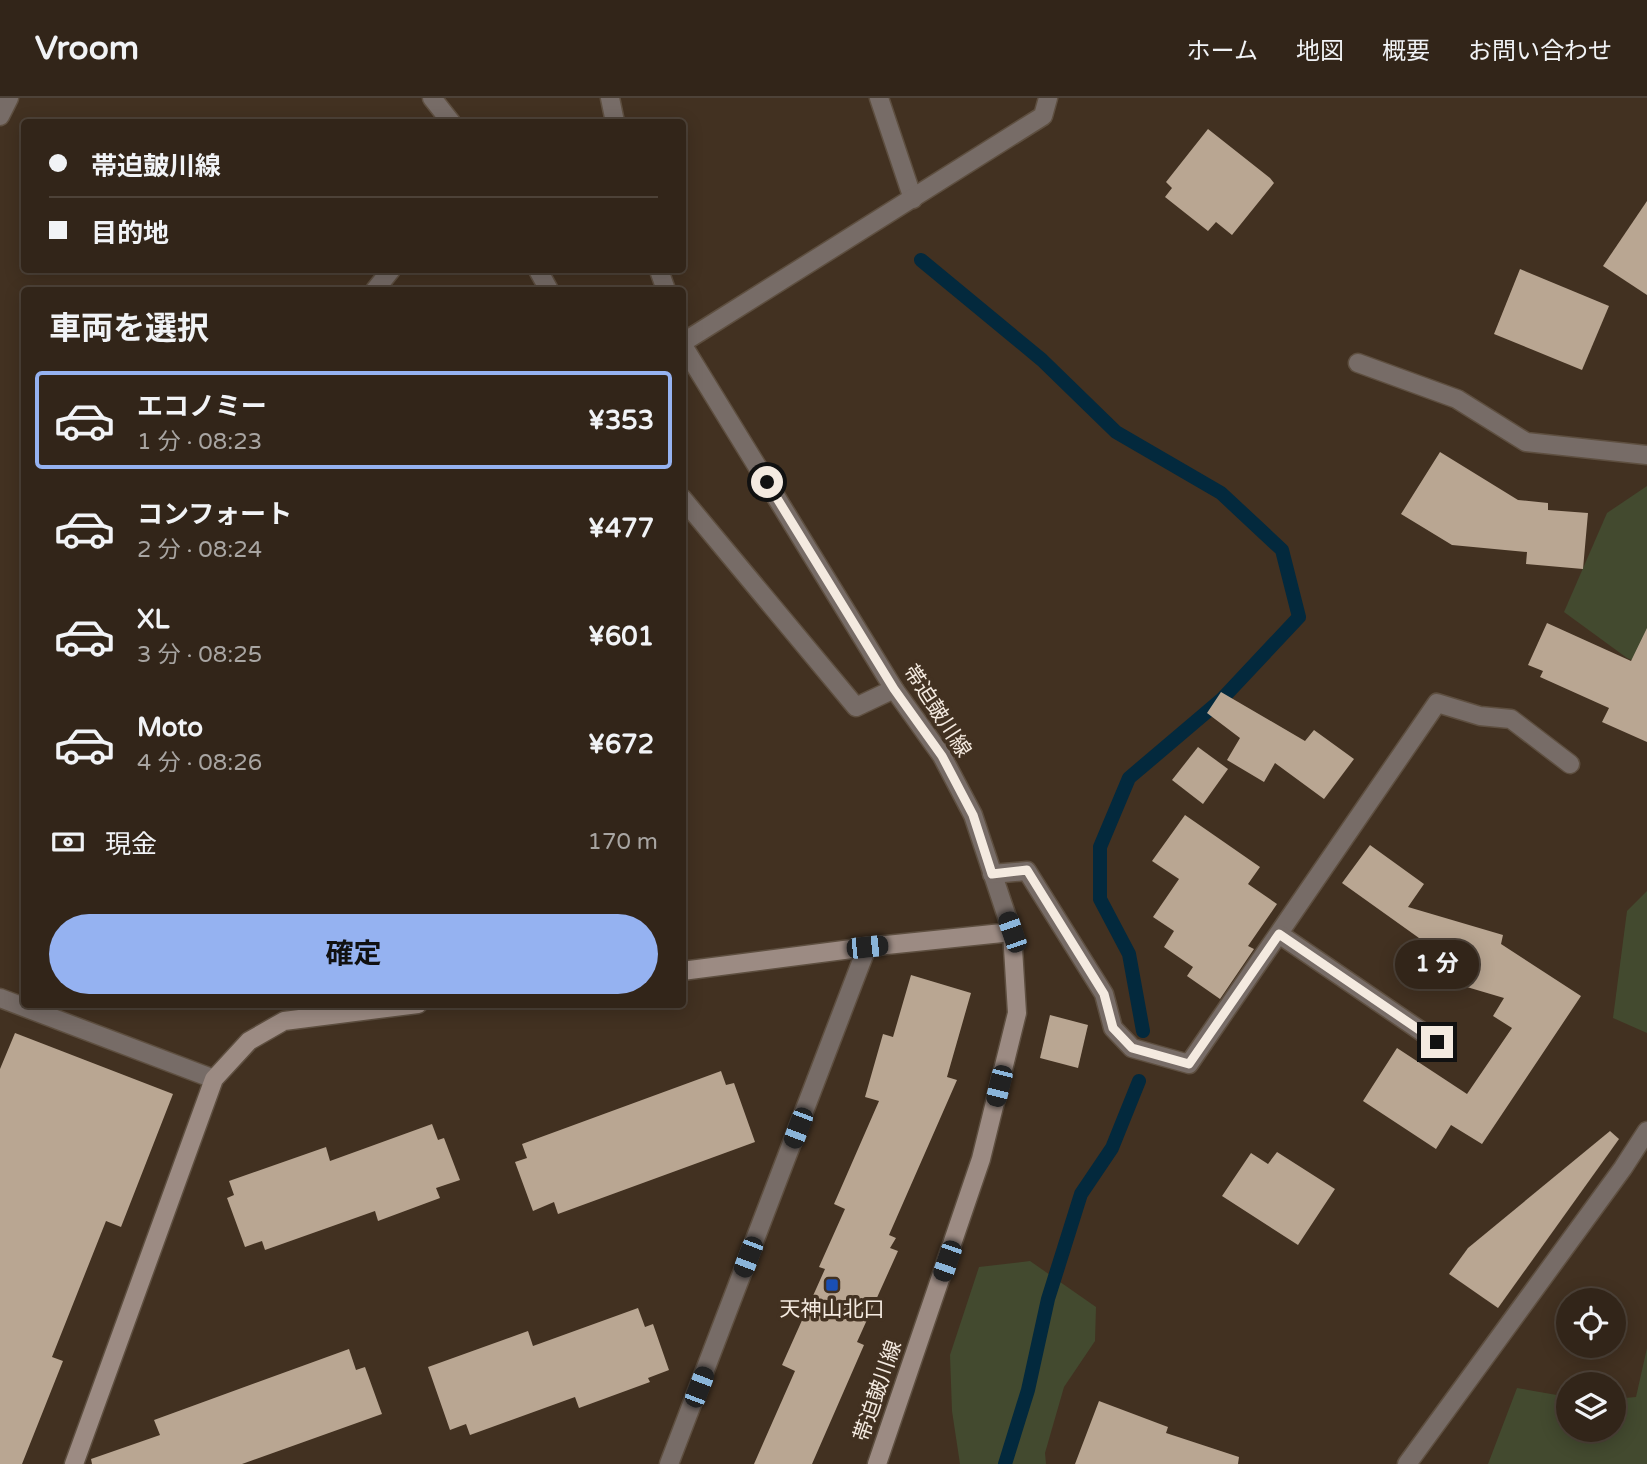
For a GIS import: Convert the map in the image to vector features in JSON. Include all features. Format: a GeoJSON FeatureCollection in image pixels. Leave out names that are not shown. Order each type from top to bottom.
{"type":"FeatureCollection","features":[{"type":"Feature","properties":{"kind":"street"},"geometry":{"type":"LineString","coordinates":[[0,116],[9,98]]}},
{"type":"Feature","properties":{"kind":"street"},"geometry":{"type":"LineString","coordinates":[[434,98],[449,119]]}},
{"type":"Feature","properties":{"kind":"street"},"geometry":{"type":"LineString","coordinates":[[610,98],[614,119]]}},
{"type":"Feature","properties":{"kind":"street"},"geometry":{"type":"LineString","coordinates":[[879,98],[914,200]]}},
{"type":"Feature","properties":{"kind":"street"},"geometry":{"type":"LineString","coordinates":[[686,341],[914,200],[1043,116],[1048,98]]}},
{"type":"Feature","properties":{"kind":"street"},"geometry":{"type":"LineString","coordinates":[[377,287],[389,273]]}},
{"type":"Feature","properties":{"kind":"street","name":"帯迫皷川線"},"geometry":{"type":"LineString","coordinates":[[686,350],[894,689],[942,756],[973,815],[1012,932],[1017,1013],[981,1159],[877,1464]]}},
{"type":"Feature","properties":{"kind":"street"},"geometry":{"type":"LineString","coordinates":[[1358,363],[1457,399],[1527,442],[1647,455]]}},
{"type":"Feature","properties":{"kind":"street"},"geometry":{"type":"LineString","coordinates":[[686,503],[856,707],[894,689]]}},
{"type":"Feature","properties":{"kind":"street"},"geometry":{"type":"LineString","coordinates":[[992,874],[1027,870],[1104,994],[1113,1028],[1132,1048],[1189,1064],[1437,703],[1480,716],[1511,719],[1570,764]]}},
{"type":"Feature","properties":{"kind":"street"},"geometry":{"type":"LineString","coordinates":[[686,970],[867,947],[1012,932]]}},
{"type":"Feature","properties":{"kind":"street"},"geometry":{"type":"LineString","coordinates":[[1279,934],[1437,1042]]}},
{"type":"Feature","properties":{"kind":"street"},"geometry":{"type":"LineString","coordinates":[[669,1464],[867,947]]}},
{"type":"Feature","properties":{"kind":"street"},"geometry":{"type":"LineString","coordinates":[[0,998],[21,1006]]}},
{"type":"Feature","properties":{"kind":"street"},"geometry":{"type":"LineString","coordinates":[[26,1008],[214,1079]]}},
{"type":"Feature","properties":{"kind":"street"},"geometry":{"type":"LineString","coordinates":[[74,1464],[214,1079],[249,1041],[284,1021],[386,1008]]}},
{"type":"Feature","properties":{"kind":"street"},"geometry":{"type":"LineString","coordinates":[[1407,1464],[1623,1168],[1647,1131]]}},
{"type":"Feature","properties":{"kind":"green space"},"geometry":{"type":"Polygon","coordinates":[[[1647,486],[1647,667],[1627,658],[1564,612],[1607,513],[1647,486]]]}},
{"type":"Feature","properties":{"kind":"green space"},"geometry":{"type":"Polygon","coordinates":[[[1647,891],[1647,1033],[1613,1018],[1627,911],[1647,891]]]}},
{"type":"Feature","properties":{"kind":"green space"},"geometry":{"type":"Polygon","coordinates":[[[1030,1261],[1096,1307],[1095,1341],[1064,1387],[1045,1453],[1046,1464],[960,1464],[952,1411],[950,1355],[979,1267],[1030,1261]]]}},
{"type":"Feature","properties":{"kind":"green space"},"geometry":{"type":"Polygon","coordinates":[[[1647,1348],[1647,1464],[1488,1464],[1517,1388],[1556,1395],[1556,1442],[1626,1442],[1626,1398],[1636,1397],[1647,1348]]]}},
{"type":"Feature","properties":{"kind":"building"},"geometry":{"type":"Polygon","coordinates":[[[1208,129],[1274,183],[1232,235],[1216,222],[1208,231],[1165,197],[1172,188],[1166,182],[1208,129]]]}},
{"type":"Feature","properties":{"kind":"building"},"geometry":{"type":"Polygon","coordinates":[[[1647,201],[1647,295],[1603,266],[1647,201]]]}},
{"type":"Feature","properties":{"kind":"building"},"geometry":{"type":"Polygon","coordinates":[[[1520,269],[1609,306],[1582,370],[1494,334],[1520,269]]]}},
{"type":"Feature","properties":{"kind":"building"},"geometry":{"type":"Polygon","coordinates":[[[1440,452],[1518,500],[1548,503],[1548,510],[1588,513],[1583,569],[1526,564],[1527,552],[1452,545],[1401,514],[1440,452]]]}},
{"type":"Feature","properties":{"kind":"building"},"geometry":{"type":"Polygon","coordinates":[[[1547,623],[1631,661],[1647,628],[1647,742],[1602,722],[1609,708],[1540,677],[1543,671],[1528,665],[1547,623]]]}},
{"type":"Feature","properties":{"kind":"building"},"geometry":{"type":"Polygon","coordinates":[[[1221,692],[1305,741],[1314,730],[1354,759],[1324,799],[1275,763],[1264,782],[1227,760],[1240,738],[1207,713],[1221,692]]]}},
{"type":"Feature","properties":{"kind":"building"},"geometry":{"type":"Polygon","coordinates":[[[1198,747],[1228,769],[1203,804],[1172,780],[1198,747]]]}},
{"type":"Feature","properties":{"kind":"building"},"geometry":{"type":"Polygon","coordinates":[[[1185,815],[1260,867],[1248,884],[1277,904],[1248,946],[1254,949],[1220,999],[1187,976],[1193,967],[1164,947],[1174,931],[1153,917],[1179,879],[1152,861],[1185,815]]]}},
{"type":"Feature","properties":{"kind":"building"},"geometry":{"type":"Polygon","coordinates":[[[1370,845],[1424,884],[1408,907],[1503,935],[1501,944],[1581,996],[1482,1144],[1451,1125],[1436,1149],[1363,1101],[1397,1048],[1467,1094],[1512,1028],[1493,1016],[1504,998],[1433,977],[1440,953],[1342,883],[1370,845]]]}},
{"type":"Feature","properties":{"kind":"building"},"geometry":{"type":"Polygon","coordinates":[[[911,975],[971,993],[947,1077],[957,1080],[889,1235],[896,1238],[890,1248],[898,1251],[857,1342],[864,1345],[812,1464],[754,1464],[795,1371],[782,1365],[825,1269],[819,1267],[845,1209],[834,1204],[879,1101],[865,1097],[883,1034],[893,1037],[911,975]]]}},
{"type":"Feature","properties":{"kind":"building"},"geometry":{"type":"Polygon","coordinates":[[[1050,1015],[1088,1025],[1078,1068],[1040,1058],[1050,1015]]]}},
{"type":"Feature","properties":{"kind":"building"},"geometry":{"type":"Polygon","coordinates":[[[15,1033],[173,1094],[121,1227],[106,1221],[52,1357],[63,1361],[22,1464],[0,1464],[0,1069],[15,1033]]]}},
{"type":"Feature","properties":{"kind":"building"},"geometry":{"type":"Polygon","coordinates":[[[721,1071],[726,1085],[734,1083],[755,1142],[558,1214],[554,1202],[533,1211],[515,1162],[527,1158],[522,1144],[721,1071]]]}},
{"type":"Feature","properties":{"kind":"building"},"geometry":{"type":"Polygon","coordinates":[[[432,1124],[438,1140],[444,1138],[460,1180],[436,1188],[440,1198],[378,1221],[375,1211],[265,1250],[262,1241],[245,1247],[227,1198],[234,1195],[229,1181],[326,1147],[330,1161],[432,1124]]]}},
{"type":"Feature","properties":{"kind":"building"},"geometry":{"type":"Polygon","coordinates":[[[1610,1131],[1619,1139],[1498,1308],[1449,1274],[1468,1248],[1610,1131]]]}},
{"type":"Feature","properties":{"kind":"building"},"geometry":{"type":"Polygon","coordinates":[[[1277,1152],[1335,1189],[1298,1245],[1222,1196],[1251,1153],[1268,1164],[1277,1152]]]}},
{"type":"Feature","properties":{"kind":"building"},"geometry":{"type":"Polygon","coordinates":[[[638,1308],[645,1327],[653,1324],[669,1370],[648,1378],[650,1382],[579,1408],[575,1397],[470,1435],[466,1424],[450,1430],[428,1367],[528,1331],[533,1346],[638,1308]]]}},
{"type":"Feature","properties":{"kind":"building"},"geometry":{"type":"Polygon","coordinates":[[[349,1349],[356,1370],[365,1367],[382,1414],[242,1464],[92,1464],[91,1459],[160,1435],[154,1420],[349,1349]]]}},
{"type":"Feature","properties":{"kind":"building"},"geometry":{"type":"Polygon","coordinates":[[[1099,1401],[1168,1427],[1166,1433],[1239,1457],[1238,1464],[1075,1464],[1099,1401]]]}},
{"type":"Feature","properties":{"kind":"waterway"},"geometry":{"type":"LineString","coordinates":[[921,260],[1042,360],[1116,432],[1221,493],[1282,550],[1299,617],[1222,699],[1129,778],[1100,847],[1100,899],[1129,954],[1143,1031]]}},
{"type":"Feature","properties":{"kind":"waterway"},"geometry":{"type":"LineString","coordinates":[[1005,1464],[1028,1390],[1048,1299],[1081,1194],[1112,1148],[1139,1081]]}},
{"type":"Feature","properties":{"kind":"place","name":"天神山北口"},"geometry":{"type":"Point","coordinates":[832,1285]}},
{"type":"Feature","properties":{"kind":"route"},"geometry":{"type":"LineString","coordinates":[[767,482],[894,689],[942,756],[973,815],[992,874],[1027,870],[1104,994],[1113,1028],[1132,1048],[1189,1064],[1279,934],[1437,1042]]}}]}
